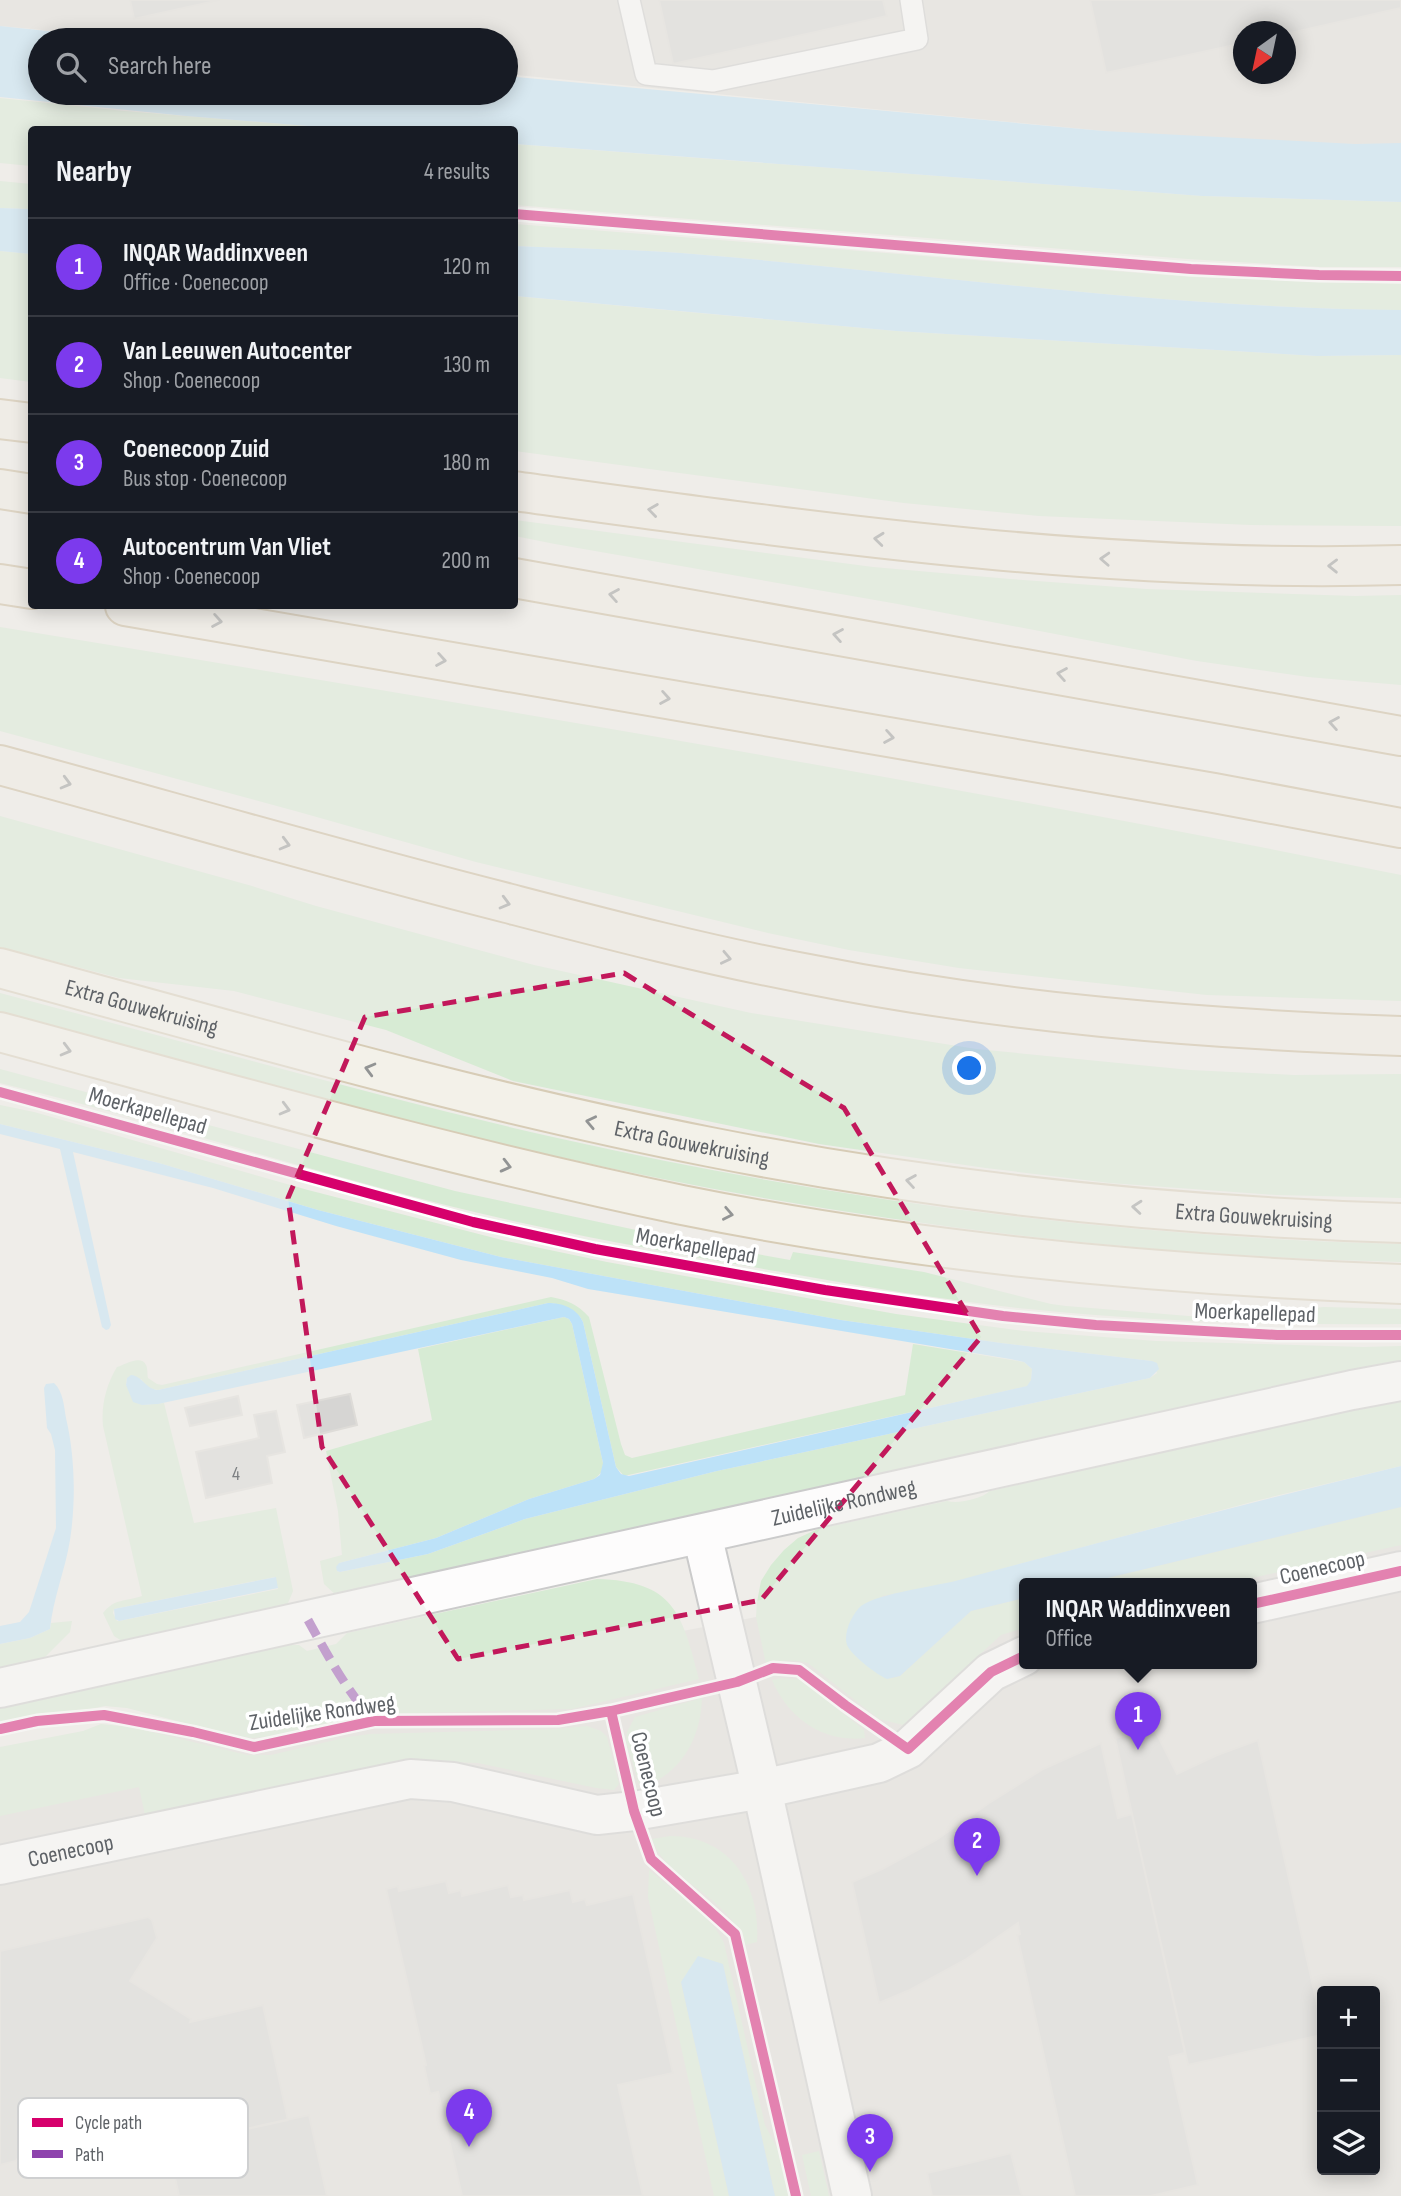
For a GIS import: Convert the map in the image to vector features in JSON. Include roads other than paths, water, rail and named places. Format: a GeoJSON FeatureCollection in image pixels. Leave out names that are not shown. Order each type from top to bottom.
{"type":"FeatureCollection","features":[{"type":"Feature","properties":{"kind":"highway"},"geometry":{"type":"LineString","coordinates":[[0,419],[28,422]]}},
{"type":"Feature","properties":{"kind":"highway"},"geometry":{"type":"LineString","coordinates":[[0,489],[28,493]]}},
{"type":"Feature","properties":{"kind":"highway"},"geometry":{"type":"LineString","coordinates":[[518,492],[810,531],[955,547],[1200,564],[1401,565]]}},
{"type":"Feature","properties":{"kind":"highway"},"geometry":{"type":"LineString","coordinates":[[518,579],[1401,736]]}},
{"type":"Feature","properties":{"kind":"highway"},"geometry":{"type":"LineString","coordinates":[[0,584],[28,588]]}},
{"type":"Feature","properties":{"kind":"highway"},"geometry":{"type":"LineString","coordinates":[[143,609],[1188,788],[1401,828]]}},
{"type":"Feature","properties":{"kind":"highway"},"geometry":{"type":"LineString","coordinates":[[0,765],[478,896],[708,954],[810,975],[970,1002],[1055,1012],[1191,1026],[1401,1036]]}},
{"type":"Feature","properties":{"kind":"main road","name":"Extra Gouwekruising"},"geometry":{"type":"LineString","coordinates":[[0,968],[423,1083],[713,1148],[924,1183],[1050,1199],[1192,1212],[1401,1223]]}},
{"type":"Feature","properties":{"kind":"main road"},"geometry":{"type":"LineString","coordinates":[[0,1032],[461,1155],[542,1175],[753,1218],[894,1241],[1038,1260],[1192,1273],[1401,1284]]}},
{"type":"Feature","properties":{"kind":"street","name":"Zuidelijke Rondweg"},"geometry":{"type":"LineString","coordinates":[[0,1688],[1401,1381]]}},
{"type":"Feature","properties":{"kind":"street"},"geometry":{"type":"LineString","coordinates":[[702,1534],[762,1789],[852,2196]]}},
{"type":"Feature","properties":{"kind":"street","name":"Coenecoop"},"geometry":{"type":"LineString","coordinates":[[1257,1603],[1401,1571]]}},
{"type":"Feature","properties":{"kind":"street","name":"Coenecoop"},"geometry":{"type":"LineString","coordinates":[[0,1865],[410,1779],[453,1782],[597,1815],[762,1789],[879,1763],[908,1749],[991,1672],[1019,1658]]}},
{"type":"Feature","properties":{"kind":"lane"},"geometry":{"type":"LineString","coordinates":[[629,0],[646,74],[713,81],[918,38],[911,0]]}},
{"type":"Feature","properties":{"kind":"water"},"geometry":{"type":"Polygon","coordinates":[[[0,26],[28,29],[28,100],[0,97],[0,26]]]}},
{"type":"Feature","properties":{"kind":"water"},"geometry":{"type":"Polygon","coordinates":[[[518,77],[1104,131],[1355,144],[1401,143],[1401,202],[1202,196],[518,144],[518,126],[308,126],[78,105],[518,105],[518,77]]]}},
{"type":"Feature","properties":{"kind":"water"},"geometry":{"type":"Polygon","coordinates":[[[0,208],[28,209],[28,254],[0,251],[0,208]]]}},
{"type":"Feature","properties":{"kind":"water"},"geometry":{"type":"Polygon","coordinates":[[[518,246],[681,253],[1139,297],[1313,308],[1401,310],[1401,355],[1317,356],[896,331],[518,296],[518,246]]]}},
{"type":"Feature","properties":{"kind":"water"},"geometry":{"type":"Polygon","coordinates":[[[0,1124],[159,1163],[318,1210],[501,1257],[841,1320],[1152,1361],[1157,1363],[1159,1369],[1150,1378],[717,1471],[525,1519],[428,1554],[340,1572],[336,1567],[339,1563],[436,1538],[529,1499],[600,1475],[603,1463],[569,1319],[564,1317],[158,1404],[142,1405],[133,1402],[126,1385],[127,1378],[135,1376],[158,1390],[548,1303],[559,1304],[573,1310],[583,1322],[616,1467],[621,1474],[629,1476],[1027,1386],[1031,1380],[1032,1369],[1024,1362],[1010,1359],[588,1289],[552,1278],[461,1260],[336,1226],[213,1188],[73,1152],[111,1325],[106,1330],[102,1327],[60,1149],[0,1134],[0,1124]]]}},
{"type":"Feature","properties":{"kind":"water"},"geometry":{"type":"Polygon","coordinates":[[[54,1383],[63,1399],[73,1463],[73,1510],[68,1551],[50,1629],[30,1638],[0,1644],[0,1626],[20,1622],[29,1612],[56,1528],[55,1450],[47,1428],[44,1388],[46,1384],[54,1383]]]}},
{"type":"Feature","properties":{"kind":"water"},"geometry":{"type":"Polygon","coordinates":[[[1401,1466],[1401,1507],[1108,1578],[1019,1578],[1019,1599],[971,1611],[900,1676],[887,1679],[882,1677],[859,1659],[847,1645],[847,1629],[854,1614],[869,1601],[1401,1466]]]}},
{"type":"Feature","properties":{"kind":"water"},"geometry":{"type":"Polygon","coordinates":[[[276,1577],[278,1588],[119,1621],[115,1619],[114,1609],[276,1577]]]}},
{"type":"Feature","properties":{"kind":"water"},"geometry":{"type":"Polygon","coordinates":[[[698,1956],[723,1964],[775,2196],[729,2196],[681,1982],[698,1956]]]}},
{"type":"Feature","properties":{"kind":"place","name":"INQAR Waddinxveen"},"geometry":{"type":"Point","coordinates":[1138,1750]}},
{"type":"Feature","properties":{"kind":"place","name":"Van Leeuwen Autocenter"},"geometry":{"type":"Point","coordinates":[977,1876]}},
{"type":"Feature","properties":{"kind":"place","name":"Autocentrum Van Vliet"},"geometry":{"type":"Point","coordinates":[469,2147]}},
{"type":"Feature","properties":{"kind":"place","name":"Coenecoop Zuid"},"geometry":{"type":"Point","coordinates":[870,2172]}}]}
